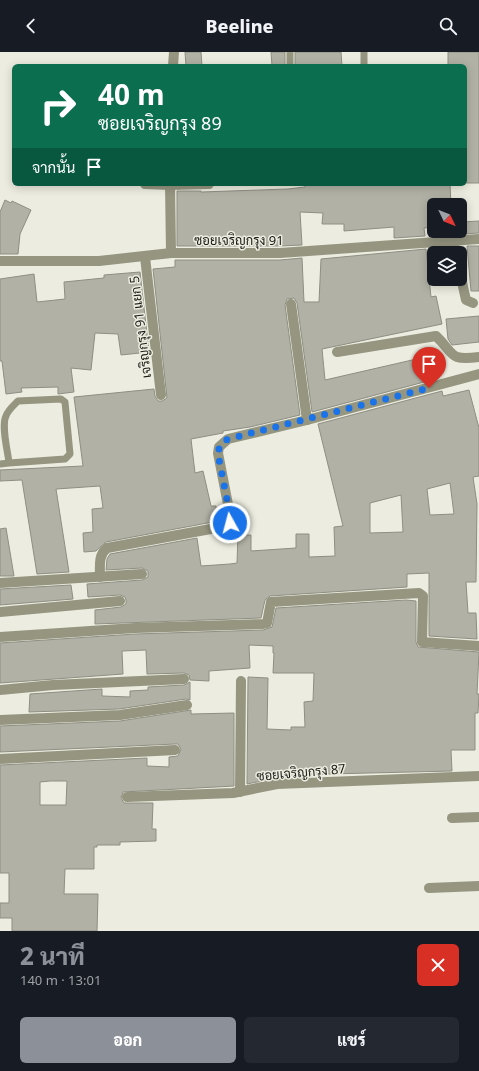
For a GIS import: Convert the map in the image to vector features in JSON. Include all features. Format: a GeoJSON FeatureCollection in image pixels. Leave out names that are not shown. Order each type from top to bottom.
{"type":"FeatureCollection","features":[{"type":"Feature","properties":{"kind":"street"},"geometry":{"type":"LineString","coordinates":[[173,64],[174,52]]}},
{"type":"Feature","properties":{"kind":"street"},"geometry":{"type":"LineString","coordinates":[[170,186],[171,253]]}},
{"type":"Feature","properties":{"kind":"street","name":"ซอยเจริญกรุง 91"},"geometry":{"type":"LineString","coordinates":[[0,261],[99,261],[171,253],[280,253],[479,239]]}},
{"type":"Feature","properties":{"kind":"street"},"geometry":{"type":"LineString","coordinates":[[453,241],[454,246]]}},
{"type":"Feature","properties":{"kind":"street","name":"เจริญกรุง 91 แยก 5"},"geometry":{"type":"LineString","coordinates":[[145,257],[161,395]]}},
{"type":"Feature","properties":{"kind":"street"},"geometry":{"type":"LineString","coordinates":[[463,286],[466,300],[476,303]]}},
{"type":"Feature","properties":{"kind":"street"},"geometry":{"type":"LineString","coordinates":[[290,304],[307,420]]}},
{"type":"Feature","properties":{"kind":"street"},"geometry":{"type":"LineString","coordinates":[[338,352],[436,336],[455,357],[464,359],[479,357]]}},
{"type":"Feature","properties":{"kind":"street"},"geometry":{"type":"LineString","coordinates":[[100,577],[100,557],[102,552],[107,548],[227,526],[230,523],[231,520],[218,454],[219,447],[228,439],[307,420],[479,374]]}},
{"type":"Feature","properties":{"kind":"street"},"geometry":{"type":"LineString","coordinates":[[0,583],[142,574]]}},
{"type":"Feature","properties":{"kind":"street"},"geometry":{"type":"LineString","coordinates":[[0,637],[135,628],[263,624],[267,623],[271,602],[419,593],[423,596],[422,642],[479,646]]}},
{"type":"Feature","properties":{"kind":"street"},"geometry":{"type":"LineString","coordinates":[[0,612],[120,601]]}},
{"type":"Feature","properties":{"kind":"street"},"geometry":{"type":"LineString","coordinates":[[0,690],[53,685],[184,679]]}},
{"type":"Feature","properties":{"kind":"street"},"geometry":{"type":"LineString","coordinates":[[240,792],[241,682]]}},
{"type":"Feature","properties":{"kind":"street"},"geometry":{"type":"LineString","coordinates":[[0,720],[120,715],[187,705]]}},
{"type":"Feature","properties":{"kind":"street"},"geometry":{"type":"LineString","coordinates":[[0,759],[175,750]]}},
{"type":"Feature","properties":{"kind":"street","name":"ซอยเจริญกรุง 87"},"geometry":{"type":"LineString","coordinates":[[127,796],[240,792],[277,784],[479,776]]}},
{"type":"Feature","properties":{"kind":"street"},"geometry":{"type":"LineString","coordinates":[[452,818],[479,817]]}},
{"type":"Feature","properties":{"kind":"street"},"geometry":{"type":"LineString","coordinates":[[429,888],[479,886]]}},
{"type":"Feature","properties":{"kind":"lane"},"geometry":{"type":"LineString","coordinates":[[290,52],[290,64]]}},
{"type":"Feature","properties":{"kind":"lane"},"geometry":{"type":"LineString","coordinates":[[364,52],[364,64]]}},
{"type":"Feature","properties":{"kind":"lane"},"geometry":{"type":"LineString","coordinates":[[0,464],[9,464],[65,459],[70,454],[65,402],[61,399],[18,401],[13,406],[6,415],[4,422],[9,464]]}},
{"type":"Feature","properties":{"kind":"building"},"geometry":{"type":"Polygon","coordinates":[[[185,52],[201,52],[202,64],[186,64],[185,52]]]}},
{"type":"Feature","properties":{"kind":"building"},"geometry":{"type":"Polygon","coordinates":[[[271,52],[285,52],[285,64],[272,64],[271,52]]]}},
{"type":"Feature","properties":{"kind":"building"},"geometry":{"type":"Polygon","coordinates":[[[295,52],[341,52],[342,64],[295,64],[295,52]]]}},
{"type":"Feature","properties":{"kind":"building"},"geometry":{"type":"Polygon","coordinates":[[[448,52],[479,52],[479,183],[467,183],[467,64],[448,64],[448,52]]]}},
{"type":"Feature","properties":{"kind":"building"},"geometry":{"type":"Polygon","coordinates":[[[305,186],[450,186],[451,198],[427,198],[427,228],[424,228],[425,236],[394,238],[394,227],[344,231],[344,224],[322,224],[323,213],[300,212],[302,245],[177,246],[177,191],[201,192],[288,189],[305,186]]]}},
{"type":"Feature","properties":{"kind":"building"},"geometry":{"type":"Polygon","coordinates":[[[5,200],[11,203],[12,201],[31,210],[20,234],[18,254],[0,254],[0,212],[5,200]]]}},
{"type":"Feature","properties":{"kind":"building"},"geometry":{"type":"Polygon","coordinates":[[[479,221],[479,233],[467,234],[467,222],[479,221]]]}},
{"type":"Feature","properties":{"kind":"building"},"geometry":{"type":"Polygon","coordinates":[[[467,246],[479,246],[479,291],[471,291],[467,246]]]}},
{"type":"Feature","properties":{"kind":"building"},"geometry":{"type":"Polygon","coordinates":[[[426,249],[427,286],[430,286],[431,297],[436,296],[442,324],[322,349],[325,380],[434,355],[439,378],[312,412],[297,303],[294,298],[287,299],[285,305],[300,415],[191,439],[195,473],[203,471],[211,506],[216,506],[218,521],[106,542],[96,551],[84,552],[83,533],[93,532],[92,509],[103,508],[100,486],[56,489],[69,572],[37,574],[22,480],[0,481],[0,470],[83,466],[74,397],[154,389],[155,396],[158,401],[162,401],[167,398],[153,269],[175,267],[175,260],[280,260],[302,258],[304,302],[319,302],[321,259],[426,249]]]}},
{"type":"Feature","properties":{"kind":"building"},"geometry":{"type":"Polygon","coordinates":[[[140,272],[149,352],[121,355],[118,334],[95,333],[91,370],[71,368],[74,392],[58,394],[58,387],[21,388],[22,392],[6,394],[2,361],[0,361],[0,279],[34,274],[37,302],[65,299],[64,282],[104,278],[104,275],[140,272]]]}},
{"type":"Feature","properties":{"kind":"building"},"geometry":{"type":"Polygon","coordinates":[[[479,316],[479,342],[452,345],[448,339],[446,319],[479,316]]]}},
{"type":"Feature","properties":{"kind":"building"},"geometry":{"type":"Polygon","coordinates":[[[469,390],[479,428],[479,476],[473,477],[477,504],[476,582],[466,582],[468,613],[476,613],[477,639],[429,636],[429,573],[407,574],[407,587],[270,596],[265,600],[261,618],[95,624],[95,610],[121,607],[126,604],[126,600],[125,597],[120,595],[88,597],[87,584],[142,580],[148,577],[148,571],[142,568],[106,570],[107,559],[110,554],[197,538],[201,566],[230,564],[237,563],[238,535],[251,535],[251,551],[296,548],[296,534],[309,534],[309,557],[335,556],[334,527],[343,526],[318,424],[442,391],[443,396],[469,390]],[[450,483],[427,489],[430,515],[454,514],[450,483]],[[401,495],[370,503],[370,533],[403,532],[401,495]]]}},
{"type":"Feature","properties":{"kind":"building"},"geometry":{"type":"Polygon","coordinates":[[[6,528],[14,576],[0,576],[0,529],[6,528]]]}},
{"type":"Feature","properties":{"kind":"building"},"geometry":{"type":"Polygon","coordinates":[[[71,585],[73,599],[0,605],[0,589],[71,585]]]}},
{"type":"Feature","properties":{"kind":"building"},"geometry":{"type":"Polygon","coordinates":[[[406,600],[416,601],[416,642],[418,647],[479,652],[477,694],[479,694],[478,713],[475,713],[475,750],[451,750],[452,771],[287,775],[286,777],[247,784],[248,677],[268,678],[267,729],[291,730],[291,727],[305,727],[304,702],[313,701],[314,673],[273,673],[273,646],[249,645],[250,668],[209,671],[209,681],[190,680],[189,675],[184,673],[147,674],[146,650],[122,651],[123,674],[0,683],[0,643],[135,634],[263,630],[272,627],[276,608],[406,600]]]}},
{"type":"Feature","properties":{"kind":"building"},"geometry":{"type":"Polygon","coordinates":[[[190,682],[190,700],[186,699],[119,709],[29,712],[30,694],[102,689],[102,696],[130,697],[130,691],[148,690],[148,687],[184,685],[190,682]]]}},
{"type":"Feature","properties":{"kind":"building"},"geometry":{"type":"Polygon","coordinates":[[[191,710],[191,714],[234,713],[234,786],[123,792],[121,798],[124,803],[153,803],[152,829],[156,829],[156,841],[120,842],[120,845],[97,845],[97,847],[94,847],[94,869],[65,869],[64,894],[98,894],[97,931],[12,931],[12,918],[0,918],[0,903],[9,903],[9,873],[0,873],[0,765],[147,758],[147,766],[169,767],[169,757],[178,756],[181,749],[178,744],[175,744],[0,752],[0,726],[120,721],[191,710]],[[67,781],[40,782],[40,805],[66,805],[67,781]]]}},
{"type":"Feature","properties":{"kind":"route"},"geometry":{"type":"LineString","coordinates":[[230,523],[231,520],[218,454],[219,447],[222,443],[228,439],[429,388]]}}]}
